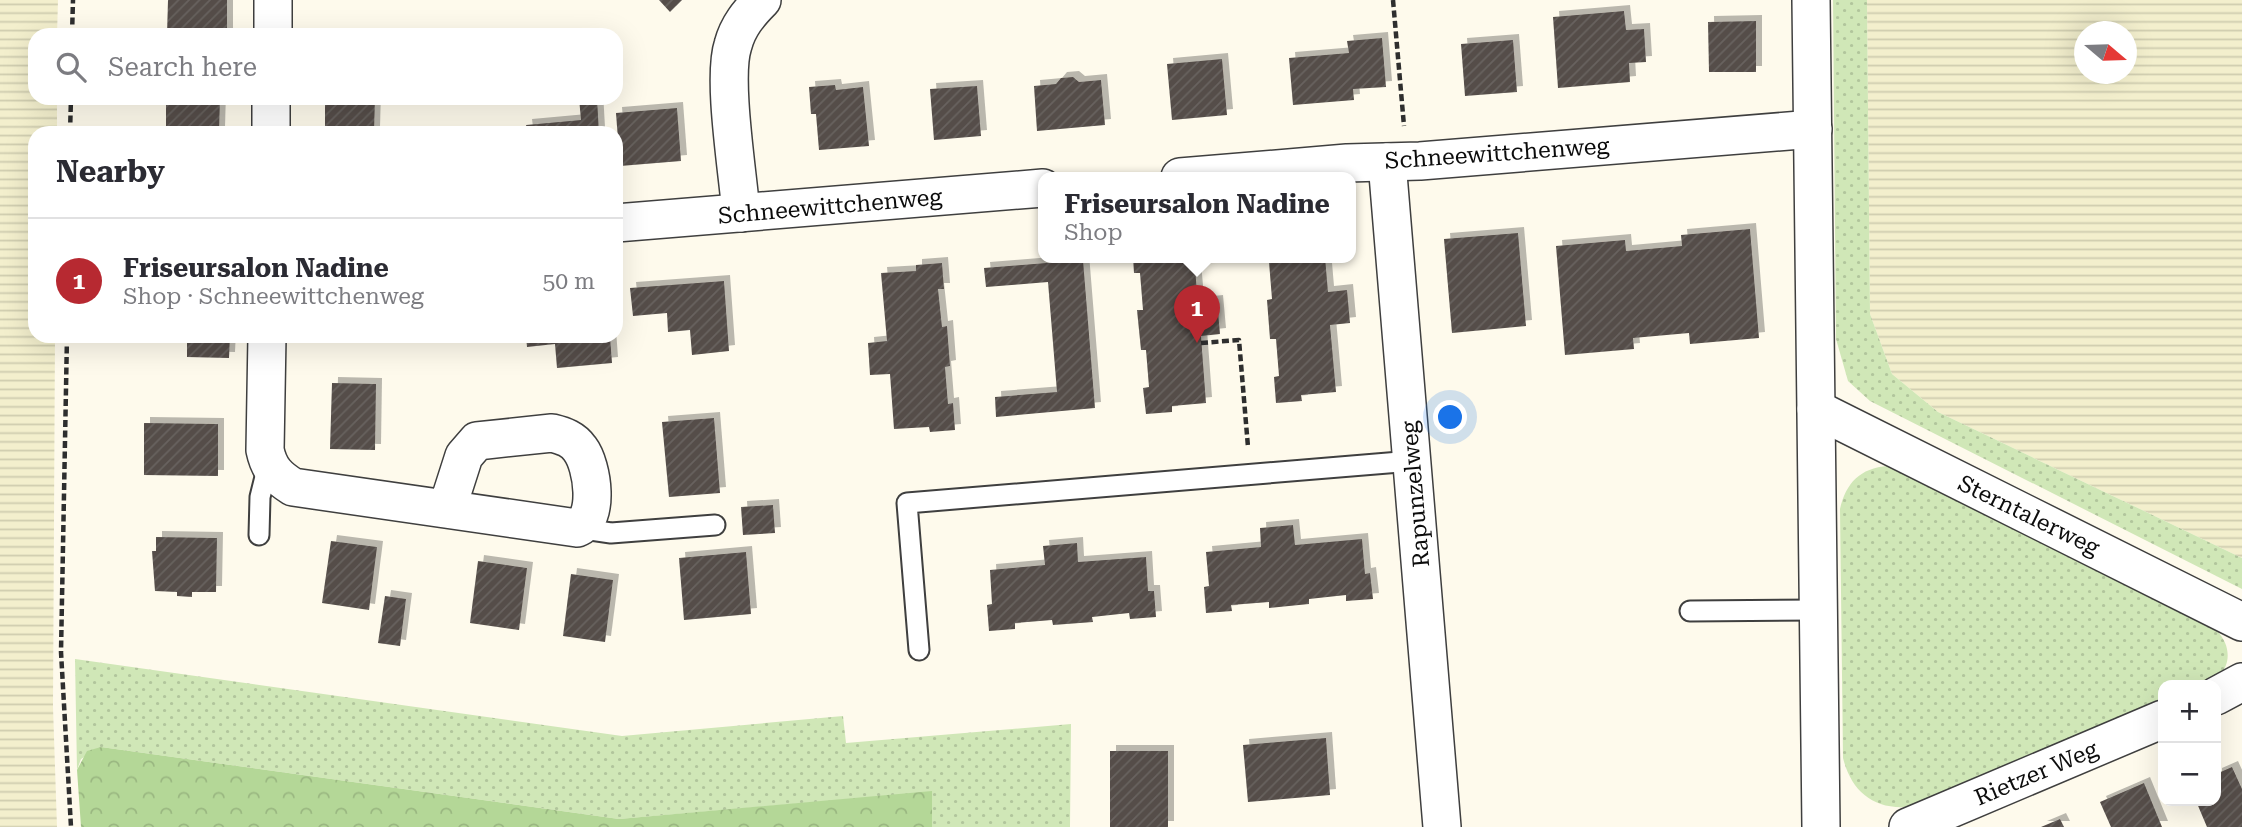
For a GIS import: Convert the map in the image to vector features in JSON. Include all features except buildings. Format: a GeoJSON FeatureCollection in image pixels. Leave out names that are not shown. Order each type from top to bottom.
{"type":"FeatureCollection","features":[{"type":"Feature","properties":{"kind":"street"},"geometry":{"type":"LineString","coordinates":[[273,0],[273,28]]}},
{"type":"Feature","properties":{"kind":"street"},"geometry":{"type":"LineString","coordinates":[[741,213],[729,66],[738,29],[746,15],[762,0]]}},
{"type":"Feature","properties":{"kind":"street"},"geometry":{"type":"LineString","coordinates":[[1811,0],[1821,827]]}},
{"type":"Feature","properties":{"kind":"street"},"geometry":{"type":"LineString","coordinates":[[271,105],[271,126]]}},
{"type":"Feature","properties":{"kind":"street","name":"Schneewittchenweg"},"geometry":{"type":"LineString","coordinates":[[1252,172],[1813,129]]}},
{"type":"Feature","properties":{"kind":"street","name":"Rapunzelweg"},"geometry":{"type":"LineString","coordinates":[[1397,162],[1412,461],[1442,827]]}},
{"type":"Feature","properties":{"kind":"street","name":"Schneewittchenweg"},"geometry":{"type":"LineString","coordinates":[[623,222],[1038,188]]}},
{"type":"Feature","properties":{"kind":"street"},"geometry":{"type":"LineString","coordinates":[[267,343],[265,450],[268,465],[278,477],[293,487],[577,528],[586,525],[592,516],[583,452],[574,442],[552,433],[486,439],[470,447],[447,509]]}},
{"type":"Feature","properties":{"kind":"street","name":"Sterntalerweg"},"geometry":{"type":"LineString","coordinates":[[1816,409],[2242,622]]}},
{"type":"Feature","properties":{"kind":"street"},"geometry":{"type":"LineString","coordinates":[[2221,693],[2242,682]]}},
{"type":"Feature","properties":{"kind":"street","name":"Rietzer Weg"},"geometry":{"type":"LineString","coordinates":[[1908,827],[2158,721]]}},
{"type":"Feature","properties":{"kind":"lane"},"geometry":{"type":"LineString","coordinates":[[919,650],[906,503],[1412,461]]}},
{"type":"Feature","properties":{"kind":"lane"},"geometry":{"type":"LineString","coordinates":[[259,535],[260,497],[268,465]]}},
{"type":"Feature","properties":{"kind":"lane"},"geometry":{"type":"LineString","coordinates":[[577,528],[611,533],[715,525]]}},
{"type":"Feature","properties":{"kind":"lane"},"geometry":{"type":"LineString","coordinates":[[1690,611],[1818,610]]}},
{"type":"Feature","properties":{"kind":"path"},"geometry":{"type":"LineString","coordinates":[[72,28],[73,0]]}},
{"type":"Feature","properties":{"kind":"path"},"geometry":{"type":"LineString","coordinates":[[1393,0],[1397,162]]}},
{"type":"Feature","properties":{"kind":"path"},"geometry":{"type":"LineString","coordinates":[[70,126],[71,105]]}},
{"type":"Feature","properties":{"kind":"path"},"geometry":{"type":"LineString","coordinates":[[1201,343],[1239,340],[1250,474]]}},
{"type":"Feature","properties":{"kind":"path"},"geometry":{"type":"LineString","coordinates":[[67,343],[61,652],[71,827]]}},
{"type":"Feature","properties":{"kind":"shaded area"},"geometry":{"type":"Polygon","coordinates":[[[0,0],[58,0],[57,28],[28,28],[28,105],[57,105],[57,126],[28,126],[28,343],[55,343],[53,707],[57,827],[0,827],[0,0]]]}},
{"type":"Feature","properties":{"kind":"shaded area"},"geometry":{"type":"Polygon","coordinates":[[[1867,0],[2242,0],[2242,558],[1938,412],[1892,374],[1870,314],[1867,0]]]}},
{"type":"Feature","properties":{"kind":"green space"},"geometry":{"type":"Polygon","coordinates":[[[1833,0],[1867,0],[1870,314],[1892,374],[1938,412],[2242,558],[2242,589],[1870,401],[1848,381],[1836,339],[1833,0]]]}},
{"type":"Feature","properties":{"kind":"green space"},"geometry":{"type":"Polygon","coordinates":[[[1878,467],[1899,468],[2217,631],[2227,647],[2228,656],[2222,672],[2213,680],[2158,680],[2158,703],[1906,807],[1883,805],[1873,801],[1857,788],[1843,758],[1840,509],[1850,484],[1862,474],[1878,467]]]}},
{"type":"Feature","properties":{"kind":"green space"},"geometry":{"type":"Polygon","coordinates":[[[75,659],[622,736],[843,716],[846,743],[1071,724],[1070,827],[932,827],[931,792],[619,819],[101,747],[81,759],[77,770],[75,659]]]}},
{"type":"Feature","properties":{"kind":"green space"},"geometry":{"type":"Polygon","coordinates":[[[101,747],[619,819],[932,791],[932,827],[81,827],[77,770],[87,751],[101,747]]]}},
{"type":"Feature","properties":{"kind":"place","name":"Friseursalon Nadine"},"geometry":{"type":"Point","coordinates":[1197,343]}}]}
